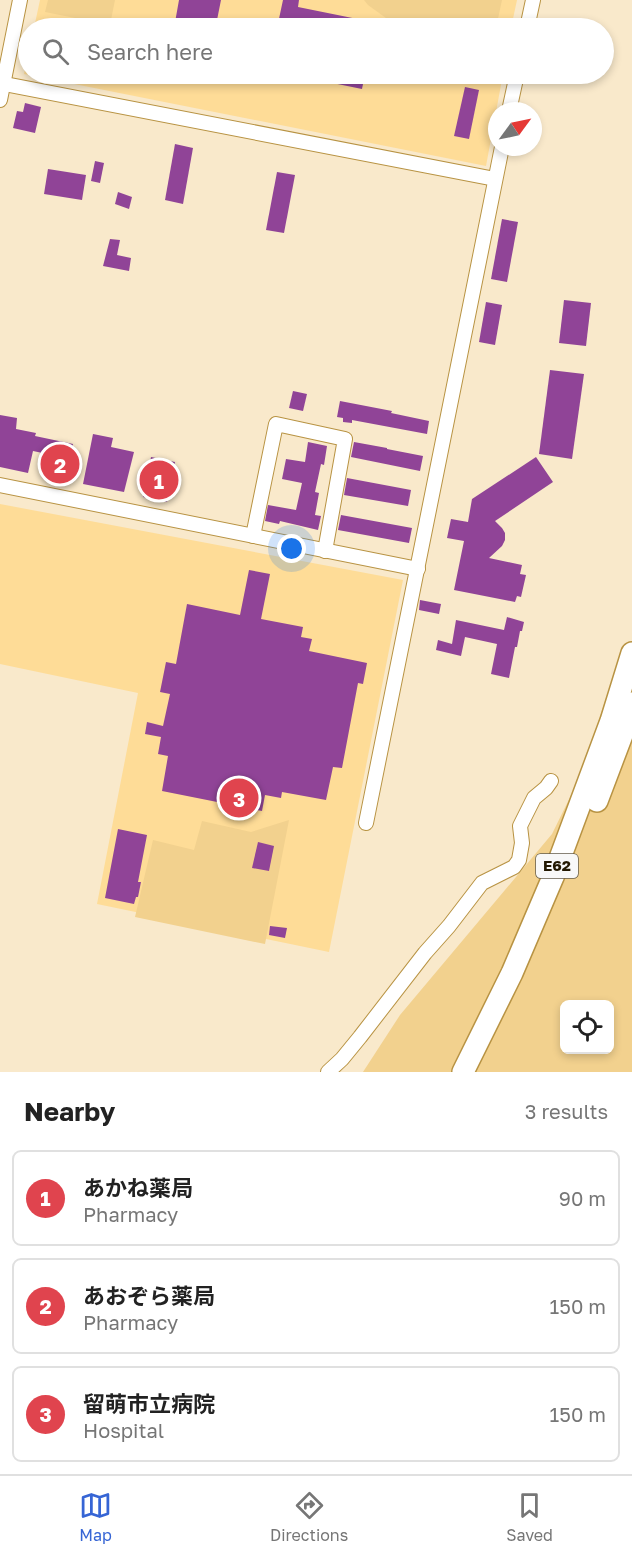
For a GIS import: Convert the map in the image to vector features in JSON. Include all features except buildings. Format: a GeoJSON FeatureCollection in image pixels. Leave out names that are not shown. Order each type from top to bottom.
{"type":"FeatureCollection","features":[{"type":"Feature","properties":{"kind":"highway","name":"E62"},"geometry":{"type":"LineString","coordinates":[[463,1072],[512,973],[553,877],[611,721],[632,652]]}},
{"type":"Feature","properties":{"kind":"highway","name":"E62"},"geometry":{"type":"LineString","coordinates":[[478,1072],[522,983],[566,882],[632,703]]}},
{"type":"Feature","properties":{"kind":"street"},"geometry":{"type":"LineString","coordinates":[[0,100],[21,0]]}},
{"type":"Feature","properties":{"kind":"street"},"geometry":{"type":"LineString","coordinates":[[529,18],[533,0]]}},
{"type":"Feature","properties":{"kind":"street"},"geometry":{"type":"LineString","coordinates":[[2,83],[495,179]]}},
{"type":"Feature","properties":{"kind":"street"},"geometry":{"type":"LineString","coordinates":[[511,102],[515,84]]}},
{"type":"Feature","properties":{"kind":"street"},"geometry":{"type":"LineString","coordinates":[[366,823],[500,156]]}},
{"type":"Feature","properties":{"kind":"street"},"geometry":{"type":"LineString","coordinates":[[253,536],[276,424],[345,439],[325,551]]}},
{"type":"Feature","properties":{"kind":"street"},"geometry":{"type":"LineString","coordinates":[[0,485],[418,569]]}},
{"type":"Feature","properties":{"kind":"street"},"geometry":{"type":"LineString","coordinates":[[328,1072],[360,1037],[482,883],[514,867],[519,860],[522,843],[520,826],[534,798],[551,781]]}},
{"type":"Feature","properties":{"kind":"shaded area"},"geometry":{"type":"Polygon","coordinates":[[[40,0],[517,0],[513,18],[36,18],[40,0]]]}},
{"type":"Feature","properties":{"kind":"shaded area"},"geometry":{"type":"Polygon","coordinates":[[[48,0],[115,0],[111,18],[75,18],[45,12],[48,0]]]}},
{"type":"Feature","properties":{"kind":"shaded area"},"geometry":{"type":"Polygon","coordinates":[[[364,0],[502,0],[498,18],[386,18],[364,0]]]}},
{"type":"Feature","properties":{"kind":"shaded area"},"geometry":{"type":"Polygon","coordinates":[[[74,84],[501,84],[498,102],[488,102],[486,166],[74,84]]]}},
{"type":"Feature","properties":{"kind":"shaded area"},"geometry":{"type":"Polygon","coordinates":[[[0,504],[403,580],[329,952],[97,904],[138,693],[0,664],[0,504]]]}},
{"type":"Feature","properties":{"kind":"shaded area"},"geometry":{"type":"Polygon","coordinates":[[[632,671],[632,1072],[363,1072],[400,1015],[552,834],[580,777],[611,683],[632,671]]]}},
{"type":"Feature","properties":{"kind":"shaded area"},"geometry":{"type":"Polygon","coordinates":[[[289,820],[265,944],[135,917],[153,840],[194,850],[202,821],[251,832],[289,820]]]}},
{"type":"Feature","properties":{"kind":"place","name":"あおぞら薬局"},"geometry":{"type":"Point","coordinates":[60,464]}},
{"type":"Feature","properties":{"kind":"place","name":"あかね薬局"},"geometry":{"type":"Point","coordinates":[159,480]}},
{"type":"Feature","properties":{"kind":"place","name":"留萌市立病院"},"geometry":{"type":"Point","coordinates":[239,798]}}]}
